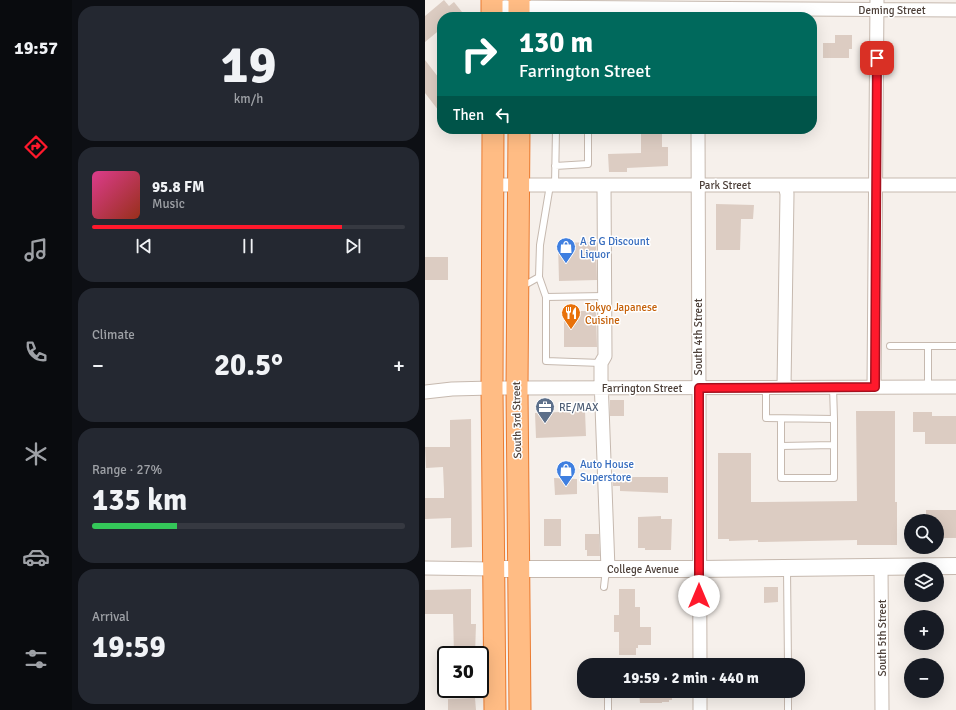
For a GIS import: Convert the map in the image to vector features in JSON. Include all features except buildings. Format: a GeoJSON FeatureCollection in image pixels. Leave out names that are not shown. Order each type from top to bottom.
{"type":"FeatureCollection","features":[{"type":"Feature","properties":{"kind":"highway"},"geometry":{"type":"LineString","coordinates":[[493,134],[492,388],[495,710]]}},
{"type":"Feature","properties":{"kind":"highway","name":"South 3rd Street"},"geometry":{"type":"LineString","coordinates":[[519,134],[517,389],[521,710]]}},
{"type":"Feature","properties":{"kind":"street","name":"Deming Street"},"geometry":{"type":"LineString","coordinates":[[583,12],[798,5],[877,5],[956,10]]}},
{"type":"Feature","properties":{"kind":"street"},"geometry":{"type":"LineString","coordinates":[[875,387],[877,5]]}},
{"type":"Feature","properties":{"kind":"street","name":"Deming Street"},"geometry":{"type":"LineString","coordinates":[[492,8],[519,8],[548,12]]}},
{"type":"Feature","properties":{"kind":"street","name":"South 4th Street"},"geometry":{"type":"LineString","coordinates":[[698,134],[700,658]]}},
{"type":"Feature","properties":{"kind":"street","name":"Park Street"},"geometry":{"type":"LineString","coordinates":[[494,185],[956,185]]}},
{"type":"Feature","properties":{"kind":"street"},"geometry":{"type":"LineString","coordinates":[[604,185],[605,356],[601,363],[601,388],[608,568]]}},
{"type":"Feature","properties":{"kind":"street"},"geometry":{"type":"LineString","coordinates":[[784,387],[787,194],[785,185]]}},
{"type":"Feature","properties":{"kind":"street","name":"Farrington Street"},"geometry":{"type":"LineString","coordinates":[[425,392],[452,389],[492,388],[956,387]]}},
{"type":"Feature","properties":{"kind":"street","name":"South 5th Street"},"geometry":{"type":"LineString","coordinates":[[881,566],[882,710]]}},
{"type":"Feature","properties":{"kind":"street","name":"College Avenue"},"geometry":{"type":"LineString","coordinates":[[425,568],[699,569],[956,566]]}},
{"type":"Feature","properties":{"kind":"street"},"geometry":{"type":"LineString","coordinates":[[700,698],[700,710]]}},
{"type":"Feature","properties":{"kind":"lane"},"geometry":{"type":"LineString","coordinates":[[556,134],[555,166],[540,245],[539,277],[546,297],[546,361],[601,363]]}},
{"type":"Feature","properties":{"kind":"lane"},"geometry":{"type":"LineString","coordinates":[[555,166],[588,164],[588,134]]}},
{"type":"Feature","properties":{"kind":"lane"},"geometry":{"type":"LineString","coordinates":[[518,289],[539,277]]}},
{"type":"Feature","properties":{"kind":"lane"},"geometry":{"type":"LineString","coordinates":[[546,297],[604,296]]}},
{"type":"Feature","properties":{"kind":"lane"},"geometry":{"type":"LineString","coordinates":[[891,346],[956,346]]}},
{"type":"Feature","properties":{"kind":"lane"},"geometry":{"type":"LineString","coordinates":[[928,346],[929,387]]}},
{"type":"Feature","properties":{"kind":"lane"},"geometry":{"type":"LineString","coordinates":[[766,387],[766,418],[834,419]]}},
{"type":"Feature","properties":{"kind":"lane"},"geometry":{"type":"LineString","coordinates":[[781,419],[781,478],[834,478],[833,387]]}},
{"type":"Feature","properties":{"kind":"lane"},"geometry":{"type":"LineString","coordinates":[[781,446],[834,445]]}},
{"type":"Feature","properties":{"kind":"lane"},"geometry":{"type":"LineString","coordinates":[[604,587],[608,568]]}},
{"type":"Feature","properties":{"kind":"lane"},"geometry":{"type":"LineString","coordinates":[[787,568],[788,658]]}},
{"type":"Feature","properties":{"kind":"lane"},"geometry":{"type":"LineString","coordinates":[[608,698],[608,710]]}},
{"type":"Feature","properties":{"kind":"lane"},"geometry":{"type":"LineString","coordinates":[[788,698],[788,710]]}},
{"type":"Feature","properties":{"kind":"place","name":"A & G Discount Liquor"},"geometry":{"type":"Point","coordinates":[566,264]}},
{"type":"Feature","properties":{"kind":"place","name":"Tokyo Japanese Cuisine"},"geometry":{"type":"Point","coordinates":[571,330]}},
{"type":"Feature","properties":{"kind":"place","name":"RE/MAX"},"geometry":{"type":"Point","coordinates":[545,424]}},
{"type":"Feature","properties":{"kind":"place","name":"Auto House Superstore"},"geometry":{"type":"Point","coordinates":[566,487]}},
{"type":"Feature","properties":{"kind":"route"},"geometry":{"type":"LineString","coordinates":[[699,596],[699,388],[875,387],[877,58]]}}]}
